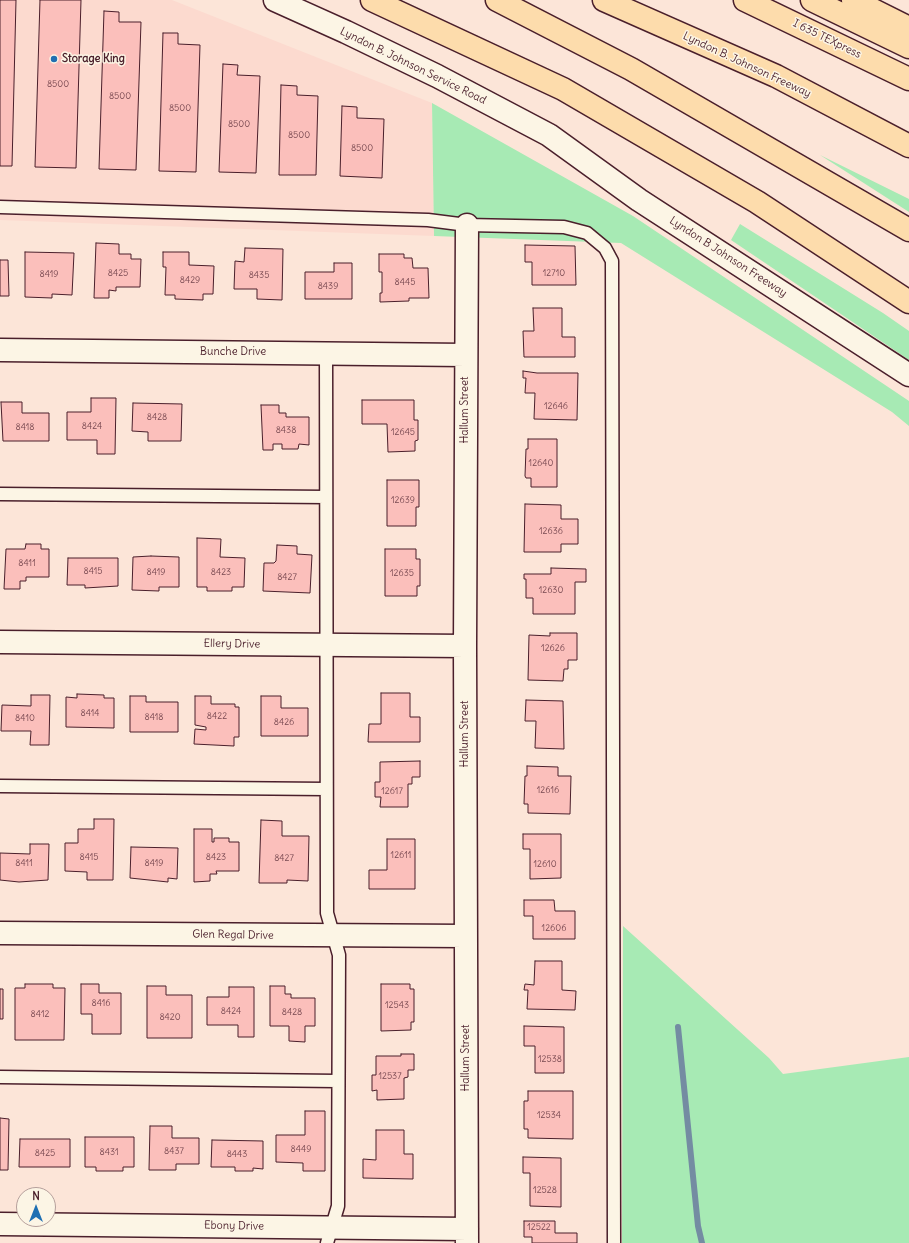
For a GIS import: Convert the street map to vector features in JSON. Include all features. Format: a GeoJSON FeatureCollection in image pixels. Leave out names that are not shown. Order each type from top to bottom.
{"type":"FeatureCollection","features":[{"type":"Feature","properties":{"kind":"highway"},"geometry":{"type":"LineString","coordinates":[[372,0],[563,89],[757,202],[909,302]]}},
{"type":"Feature","properties":{"kind":"highway"},"geometry":{"type":"LineString","coordinates":[[497,0],[631,69],[909,230]]}},
{"type":"Feature","properties":{"kind":"highway","name":"Lyndon B. Johnson Freeway"},"geometry":{"type":"LineString","coordinates":[[604,0],[776,76],[909,146]]}},
{"type":"Feature","properties":{"kind":"highway","name":"I 635 TEXpress"},"geometry":{"type":"LineString","coordinates":[[745,0],[909,79]]}},
{"type":"Feature","properties":{"kind":"highway"},"geometry":{"type":"LineString","coordinates":[[812,0],[909,47]]}},
{"type":"Feature","properties":{"kind":"highway"},"geometry":{"type":"LineString","coordinates":[[853,0],[909,28]]}},
{"type":"Feature","properties":{"kind":"street","name":"Lyndon B. Johnson Service Road"},"geometry":{"type":"LineString","coordinates":[[275,0],[437,76],[549,135]]}},
{"type":"Feature","properties":{"kind":"street","name":"Lyndon B Johnson Freeway"},"geometry":{"type":"LineString","coordinates":[[549,135],[639,200],[909,375]]}},
{"type":"Feature","properties":{"kind":"street","name":"Hallum Street"},"geometry":{"type":"LineString","coordinates":[[467,225],[465,355],[465,936],[467,1236]]}},
{"type":"Feature","properties":{"kind":"street","name":"Bunche Drive"},"geometry":{"type":"LineString","coordinates":[[0,350],[326,352],[465,355]]}},
{"type":"Feature","properties":{"kind":"street","name":"Ellery Drive"},"geometry":{"type":"LineString","coordinates":[[0,642],[465,646]]}},
{"type":"Feature","properties":{"kind":"street","name":"Glen Regal Drive"},"geometry":{"type":"LineString","coordinates":[[0,933],[465,936]]}},
{"type":"Feature","properties":{"kind":"street","name":"Ebony Drive"},"geometry":{"type":"LineString","coordinates":[[0,1224],[329,1235],[467,1236]]}},
{"type":"Feature","properties":{"kind":"lane"},"geometry":{"type":"LineString","coordinates":[[0,207],[428,220],[467,225],[564,227],[587,233],[605,248],[612,261],[614,1243]]}},
{"type":"Feature","properties":{"kind":"lane"},"geometry":{"type":"LineString","coordinates":[[326,352],[327,623],[325,645],[327,913],[335,936],[339,955],[337,1081],[338,1206],[329,1235]]}},
{"type":"Feature","properties":{"kind":"lane"},"geometry":{"type":"LineString","coordinates":[[0,494],[326,497]]}},
{"type":"Feature","properties":{"kind":"lane"},"geometry":{"type":"LineString","coordinates":[[0,786],[326,789]]}},
{"type":"Feature","properties":{"kind":"lane"},"geometry":{"type":"LineString","coordinates":[[0,1077],[337,1081]]}},
{"type":"Feature","properties":{"kind":"shaded area"},"geometry":{"type":"Polygon","coordinates":[[[0,0],[172,0],[432,103],[434,236],[0,220],[0,0]]]}},
{"type":"Feature","properties":{"kind":"green space"},"geometry":{"type":"Polygon","coordinates":[[[432,103],[633,216],[909,401],[909,426],[892,412],[621,243],[434,236],[432,103]]]}},
{"type":"Feature","properties":{"kind":"green space"},"geometry":{"type":"Polygon","coordinates":[[[820,155],[909,199],[909,212],[820,155]]]}},
{"type":"Feature","properties":{"kind":"green space"},"geometry":{"type":"Polygon","coordinates":[[[740,224],[883,313],[909,331],[909,360],[731,240],[740,224]]]}},
{"type":"Feature","properties":{"kind":"green space"},"geometry":{"type":"Polygon","coordinates":[[[623,926],[769,1058],[783,1074],[909,1057],[909,1243],[622,1243],[623,926]]]}},
{"type":"Feature","properties":{"kind":"building"},"geometry":{"type":"Polygon","coordinates":[[[0,0],[16,0],[12,166],[0,166],[0,0]]]}},
{"type":"Feature","properties":{"kind":"building"},"geometry":{"type":"Polygon","coordinates":[[[40,0],[81,0],[76,168],[35,167],[40,0]]]}},
{"type":"Feature","properties":{"kind":"building"},"geometry":{"type":"Polygon","coordinates":[[[104,11],[119,12],[119,22],[141,22],[136,170],[99,169],[104,11]]]}},
{"type":"Feature","properties":{"kind":"building"},"geometry":{"type":"Polygon","coordinates":[[[163,33],[178,33],[178,44],[200,45],[196,172],[159,171],[163,33]]]}},
{"type":"Feature","properties":{"kind":"building"},"geometry":{"type":"Polygon","coordinates":[[[223,64],[238,65],[237,75],[260,76],[256,173],[219,172],[223,64]]]}},
{"type":"Feature","properties":{"kind":"building"},"geometry":{"type":"Polygon","coordinates":[[[281,85],[297,86],[297,95],[318,96],[316,175],[279,175],[281,85]]]}},
{"type":"Feature","properties":{"kind":"building"},"geometry":{"type":"Polygon","coordinates":[[[342,106],[357,107],[357,118],[384,119],[382,178],[340,176],[342,106]]]}},
{"type":"Feature","properties":{"kind":"building"},"geometry":{"type":"Polygon","coordinates":[[[96,243],[119,244],[119,254],[131,254],[131,259],[141,259],[140,287],[116,287],[116,291],[109,290],[109,298],[94,298],[96,243]]]}},
{"type":"Feature","properties":{"kind":"building"},"geometry":{"type":"Polygon","coordinates":[[[525,245],[575,246],[576,285],[532,285],[532,262],[525,262],[525,245]]]}},
{"type":"Feature","properties":{"kind":"building"},"geometry":{"type":"Polygon","coordinates":[[[245,248],[283,249],[282,300],[257,299],[257,289],[234,289],[235,261],[244,262],[245,248]]]}},
{"type":"Feature","properties":{"kind":"building"},"geometry":{"type":"Polygon","coordinates":[[[25,252],[74,253],[72,295],[52,294],[52,298],[25,297],[25,252]]]}},
{"type":"Feature","properties":{"kind":"building"},"geometry":{"type":"Polygon","coordinates":[[[163,252],[189,252],[189,265],[214,266],[213,294],[203,294],[203,300],[175,299],[175,295],[165,295],[166,267],[163,267],[163,252]]]}},
{"type":"Feature","properties":{"kind":"building"},"geometry":{"type":"Polygon","coordinates":[[[379,254],[404,254],[404,258],[412,258],[413,268],[428,268],[429,298],[409,298],[409,301],[380,302],[380,293],[382,293],[382,272],[379,272],[379,254]]]}},
{"type":"Feature","properties":{"kind":"building"},"geometry":{"type":"Polygon","coordinates":[[[0,260],[8,260],[9,296],[0,296],[0,260]]]}},
{"type":"Feature","properties":{"kind":"building"},"geometry":{"type":"Polygon","coordinates":[[[334,263],[352,263],[352,299],[305,299],[305,272],[334,272],[334,263]]]}},
{"type":"Feature","properties":{"kind":"building"},"geometry":{"type":"Polygon","coordinates":[[[533,308],[562,308],[562,337],[575,337],[575,357],[524,357],[523,331],[534,331],[533,308]]]}},
{"type":"Feature","properties":{"kind":"building"},"geometry":{"type":"Polygon","coordinates":[[[523,371],[537,373],[578,373],[577,420],[534,419],[535,393],[525,393],[526,378],[523,378],[523,371]]]}},
{"type":"Feature","properties":{"kind":"building"},"geometry":{"type":"Polygon","coordinates":[[[91,398],[116,398],[115,454],[97,454],[97,440],[67,440],[67,412],[91,412],[91,398]]]}},
{"type":"Feature","properties":{"kind":"building"},"geometry":{"type":"Polygon","coordinates":[[[362,400],[414,400],[414,420],[418,420],[418,440],[415,441],[415,451],[388,452],[387,424],[362,424],[362,400]]]}},
{"type":"Feature","properties":{"kind":"building"},"geometry":{"type":"Polygon","coordinates":[[[1,402],[22,402],[22,413],[49,413],[49,441],[3,441],[1,402]]]}},
{"type":"Feature","properties":{"kind":"building"},"geometry":{"type":"Polygon","coordinates":[[[133,403],[182,404],[181,441],[148,441],[148,432],[132,431],[133,403]]]}},
{"type":"Feature","properties":{"kind":"building"},"geometry":{"type":"Polygon","coordinates":[[[261,405],[279,405],[279,413],[286,413],[286,417],[309,417],[309,445],[299,444],[298,449],[282,449],[282,444],[273,444],[273,450],[263,450],[261,405]]]}},
{"type":"Feature","properties":{"kind":"building"},"geometry":{"type":"Polygon","coordinates":[[[528,439],[557,439],[557,487],[531,487],[531,478],[526,478],[525,476],[528,439]]]}},
{"type":"Feature","properties":{"kind":"building"},"geometry":{"type":"Polygon","coordinates":[[[387,480],[419,480],[419,507],[416,507],[416,526],[387,526],[387,480]]]}},
{"type":"Feature","properties":{"kind":"building"},"geometry":{"type":"Polygon","coordinates":[[[525,504],[561,505],[561,519],[578,519],[578,544],[561,544],[561,552],[524,552],[525,504]]]}},
{"type":"Feature","properties":{"kind":"building"},"geometry":{"type":"Polygon","coordinates":[[[197,538],[221,539],[220,557],[245,558],[244,587],[232,587],[232,591],[207,591],[207,587],[197,587],[197,538]]]}},
{"type":"Feature","properties":{"kind":"building"},"geometry":{"type":"Polygon","coordinates":[[[26,544],[41,544],[41,549],[49,549],[49,577],[26,577],[26,581],[20,581],[20,589],[4,589],[6,549],[25,549],[26,544]]]}},
{"type":"Feature","properties":{"kind":"building"},"geometry":{"type":"Polygon","coordinates":[[[277,545],[297,546],[297,554],[312,555],[310,593],[263,591],[264,563],[274,563],[276,561],[277,545]]]}},
{"type":"Feature","properties":{"kind":"building"},"geometry":{"type":"Polygon","coordinates":[[[385,549],[416,549],[416,559],[420,559],[420,586],[417,586],[417,596],[385,596],[385,549]]]}},
{"type":"Feature","properties":{"kind":"building"},"geometry":{"type":"Polygon","coordinates":[[[133,557],[179,557],[179,587],[159,587],[159,591],[132,590],[133,557]]]}},
{"type":"Feature","properties":{"kind":"building"},"geometry":{"type":"Polygon","coordinates":[[[68,558],[118,558],[118,586],[85,588],[85,585],[67,585],[68,558]]]}},
{"type":"Feature","properties":{"kind":"building"},"geometry":{"type":"Polygon","coordinates":[[[551,568],[586,569],[586,582],[575,582],[575,614],[533,614],[533,598],[526,598],[526,579],[524,579],[524,574],[551,574],[551,568]]]}},
{"type":"Feature","properties":{"kind":"building"},"geometry":{"type":"Polygon","coordinates":[[[550,633],[577,633],[577,660],[568,660],[568,669],[564,669],[563,681],[528,680],[529,635],[550,636],[550,633]]]}},
{"type":"Feature","properties":{"kind":"building"},"geometry":{"type":"Polygon","coordinates":[[[381,693],[410,693],[410,717],[420,717],[420,742],[368,742],[369,724],[381,724],[381,693]]]}},
{"type":"Feature","properties":{"kind":"building"},"geometry":{"type":"Polygon","coordinates":[[[77,694],[104,695],[104,698],[114,698],[114,728],[66,727],[66,697],[77,698],[77,694]]]}},
{"type":"Feature","properties":{"kind":"building"},"geometry":{"type":"Polygon","coordinates":[[[31,695],[50,695],[49,745],[30,745],[31,731],[1,731],[2,705],[31,706],[31,695]]]}},
{"type":"Feature","properties":{"kind":"building"},"geometry":{"type":"Polygon","coordinates":[[[130,696],[146,696],[146,702],[178,702],[178,732],[130,732],[130,696]]]}},
{"type":"Feature","properties":{"kind":"building"},"geometry":{"type":"Polygon","coordinates":[[[195,696],[211,696],[211,704],[235,704],[235,707],[239,707],[239,737],[234,737],[234,746],[194,744],[195,729],[206,730],[206,727],[195,725],[195,696]]]}},
{"type":"Feature","properties":{"kind":"building"},"geometry":{"type":"Polygon","coordinates":[[[261,696],[281,696],[281,708],[308,708],[308,736],[261,736],[261,696]]]}},
{"type":"Feature","properties":{"kind":"building"},"geometry":{"type":"Polygon","coordinates":[[[526,700],[563,701],[564,749],[535,748],[536,721],[525,721],[526,700]]]}},
{"type":"Feature","properties":{"kind":"building"},"geometry":{"type":"Polygon","coordinates":[[[420,761],[420,777],[412,777],[412,784],[408,784],[408,807],[380,807],[381,797],[375,797],[375,782],[380,782],[380,762],[420,761]]]}},
{"type":"Feature","properties":{"kind":"building"},"geometry":{"type":"Polygon","coordinates":[[[527,766],[558,767],[558,776],[571,776],[570,814],[528,813],[528,804],[524,804],[525,776],[527,776],[527,766]]]}},
{"type":"Feature","properties":{"kind":"building"},"geometry":{"type":"Polygon","coordinates":[[[94,819],[114,819],[113,880],[87,880],[87,872],[65,871],[65,843],[78,843],[78,829],[94,829],[94,819]]]}},
{"type":"Feature","properties":{"kind":"building"},"geometry":{"type":"Polygon","coordinates":[[[261,820],[282,821],[282,836],[309,836],[308,881],[287,880],[287,883],[259,883],[261,820]]]}},
{"type":"Feature","properties":{"kind":"building"},"geometry":{"type":"Polygon","coordinates":[[[194,829],[212,829],[212,842],[214,842],[214,838],[229,838],[229,842],[239,842],[239,871],[216,871],[217,874],[210,874],[210,881],[194,882],[194,829]]]}},
{"type":"Feature","properties":{"kind":"building"},"geometry":{"type":"Polygon","coordinates":[[[523,834],[561,834],[561,878],[530,879],[530,849],[523,849],[523,834]]]}},
{"type":"Feature","properties":{"kind":"building"},"geometry":{"type":"Polygon","coordinates":[[[387,839],[415,839],[415,889],[369,889],[369,870],[387,870],[387,839]]]}},
{"type":"Feature","properties":{"kind":"building"},"geometry":{"type":"Polygon","coordinates":[[[30,844],[49,844],[48,880],[19,882],[0,880],[0,853],[30,854],[30,844]]]}},
{"type":"Feature","properties":{"kind":"building"},"geometry":{"type":"Polygon","coordinates":[[[131,847],[178,848],[177,879],[168,878],[168,882],[130,878],[131,847]]]}},
{"type":"Feature","properties":{"kind":"building"},"geometry":{"type":"Polygon","coordinates":[[[524,900],[554,900],[555,911],[575,911],[575,939],[533,939],[533,916],[524,916],[524,900]]]}},
{"type":"Feature","properties":{"kind":"building"},"geometry":{"type":"Polygon","coordinates":[[[535,961],[562,961],[562,990],[576,991],[575,1010],[527,1009],[528,990],[524,990],[525,984],[534,985],[535,961]]]}},
{"type":"Feature","properties":{"kind":"building"},"geometry":{"type":"Polygon","coordinates":[[[25,984],[53,984],[53,988],[65,988],[64,1040],[15,1040],[15,988],[25,988],[25,984]]]}},
{"type":"Feature","properties":{"kind":"building"},"geometry":{"type":"Polygon","coordinates":[[[81,984],[99,984],[99,993],[121,993],[121,1034],[92,1034],[92,1014],[81,1014],[81,984]]]}},
{"type":"Feature","properties":{"kind":"building"},"geometry":{"type":"Polygon","coordinates":[[[381,984],[410,984],[410,989],[414,989],[414,1022],[411,1022],[411,1030],[381,1031],[381,984]]]}},
{"type":"Feature","properties":{"kind":"building"},"geometry":{"type":"Polygon","coordinates":[[[147,986],[166,986],[166,995],[192,995],[192,1038],[147,1038],[147,986]]]}},
{"type":"Feature","properties":{"kind":"building"},"geometry":{"type":"Polygon","coordinates":[[[270,986],[285,986],[285,994],[291,994],[291,998],[315,998],[315,1026],[305,1026],[305,1042],[289,1041],[289,1026],[270,1026],[270,986]]]}},
{"type":"Feature","properties":{"kind":"building"},"geometry":{"type":"Polygon","coordinates":[[[229,987],[254,987],[254,1037],[238,1037],[238,1025],[207,1025],[207,997],[229,997],[229,987]]]}},
{"type":"Feature","properties":{"kind":"building"},"geometry":{"type":"Polygon","coordinates":[[[0,989],[3,989],[3,1019],[0,1019],[0,989]]]}},
{"type":"Feature","properties":{"kind":"building"},"geometry":{"type":"Polygon","coordinates":[[[524,1026],[564,1027],[564,1073],[535,1073],[535,1046],[524,1046],[524,1026]]]}},
{"type":"Feature","properties":{"kind":"building"},"geometry":{"type":"Polygon","coordinates":[[[401,1054],[414,1054],[414,1070],[408,1070],[408,1077],[404,1078],[404,1099],[377,1100],[377,1090],[372,1091],[372,1075],[376,1075],[376,1056],[401,1056],[401,1054]]]}},
{"type":"Feature","properties":{"kind":"building"},"geometry":{"type":"Polygon","coordinates":[[[528,1091],[573,1091],[573,1139],[528,1138],[528,1129],[524,1129],[524,1101],[528,1101],[528,1091]]]}},
{"type":"Feature","properties":{"kind":"building"},"geometry":{"type":"Polygon","coordinates":[[[305,1111],[325,1111],[325,1171],[303,1171],[303,1163],[276,1162],[276,1135],[305,1135],[305,1111]]]}},
{"type":"Feature","properties":{"kind":"building"},"geometry":{"type":"Polygon","coordinates":[[[0,1118],[9,1119],[8,1170],[0,1170],[0,1118]]]}},
{"type":"Feature","properties":{"kind":"building"},"geometry":{"type":"Polygon","coordinates":[[[150,1126],[172,1126],[172,1138],[199,1138],[199,1164],[176,1164],[176,1170],[149,1170],[150,1126]]]}},
{"type":"Feature","properties":{"kind":"building"},"geometry":{"type":"Polygon","coordinates":[[[376,1130],[404,1130],[404,1154],[413,1154],[413,1179],[363,1178],[363,1159],[376,1160],[376,1130]]]}},
{"type":"Feature","properties":{"kind":"building"},"geometry":{"type":"Polygon","coordinates":[[[85,1137],[134,1137],[134,1167],[123,1167],[123,1171],[96,1171],[96,1167],[85,1167],[85,1137]]]}},
{"type":"Feature","properties":{"kind":"building"},"geometry":{"type":"Polygon","coordinates":[[[20,1139],[70,1139],[70,1167],[19,1167],[20,1139]]]}},
{"type":"Feature","properties":{"kind":"building"},"geometry":{"type":"Polygon","coordinates":[[[212,1140],[263,1141],[263,1169],[253,1168],[253,1171],[235,1171],[235,1167],[211,1167],[212,1140]]]}},
{"type":"Feature","properties":{"kind":"building"},"geometry":{"type":"Polygon","coordinates":[[[523,1157],[561,1158],[561,1207],[530,1206],[530,1173],[523,1173],[523,1157]]]}},
{"type":"Feature","properties":{"kind":"building"},"geometry":{"type":"Polygon","coordinates":[[[524,1221],[555,1221],[555,1233],[577,1233],[577,1243],[532,1243],[532,1237],[524,1237],[524,1221]]]}},
{"type":"Feature","properties":{"kind":"waterway"},"geometry":{"type":"LineString","coordinates":[[678,1027],[698,1226],[702,1243]]}},
{"type":"Feature","properties":{"kind":"place","name":"Storage King"},"geometry":{"type":"Point","coordinates":[54,59]}}]}
